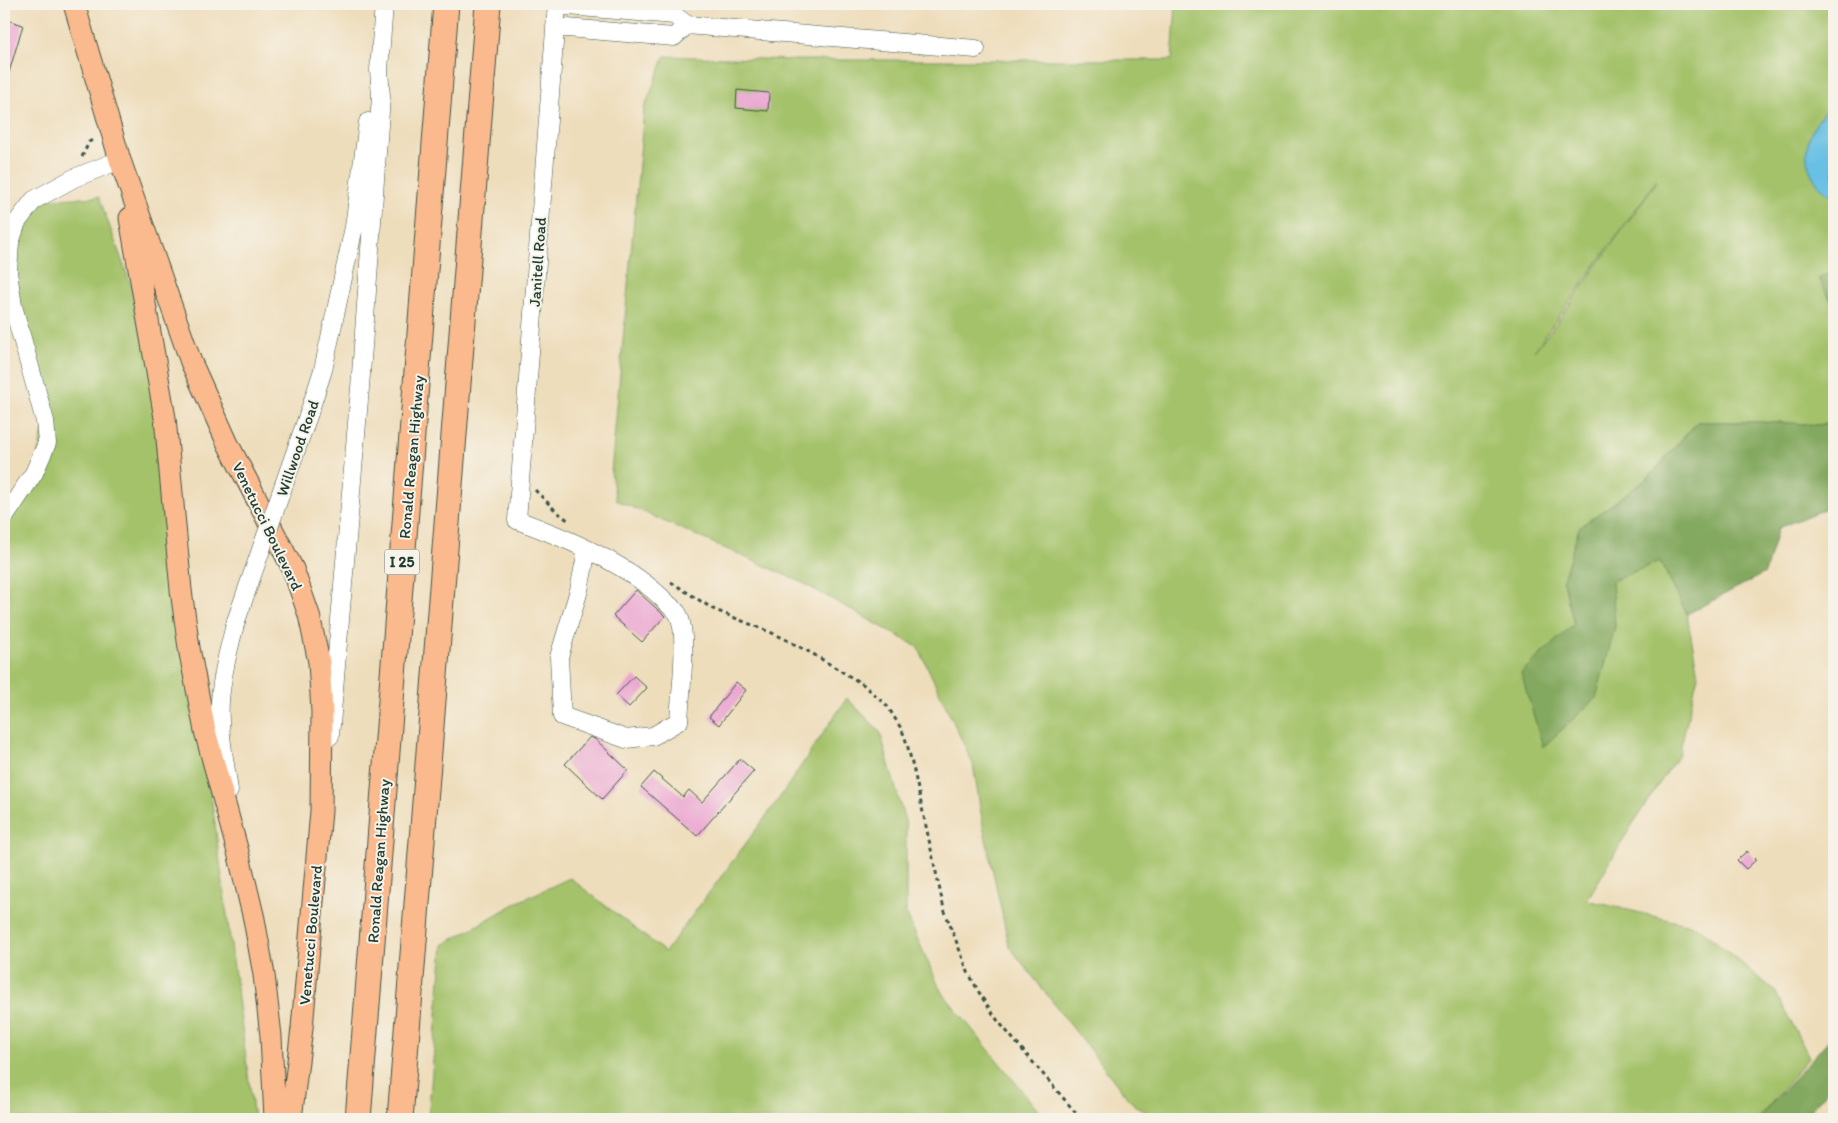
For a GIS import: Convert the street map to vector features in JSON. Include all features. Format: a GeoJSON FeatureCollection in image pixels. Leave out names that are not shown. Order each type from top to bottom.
{"type":"FeatureCollection","features":[{"type":"Feature","properties":{"kind":"highway","name":"Ronald Reagan Highway"},"geometry":{"type":"LineString","coordinates":[[358,1119],[446,4]]}},
{"type":"Feature","properties":{"kind":"highway","name":"I 25"},"geometry":{"type":"LineString","coordinates":[[400,1119],[488,4]]}},
{"type":"Feature","properties":{"kind":"main road","name":"Venetucci Boulevard"},"geometry":{"type":"LineString","coordinates":[[74,4],[120,160],[191,362],[228,444],[293,569],[309,615],[319,662],[322,712],[322,811],[302,1028],[291,1119]]}},
{"type":"Feature","properties":{"kind":"main road","name":"Venetucci Boulevard"},"geometry":{"type":"LineString","coordinates":[[120,160],[165,418],[181,590],[189,648],[205,731],[238,852],[254,919],[264,975],[271,1036],[275,1119]]}},
{"type":"Feature","properties":{"kind":"street","name":"Willwood Road"},"geometry":{"type":"LineString","coordinates":[[322,811],[334,702],[358,407],[381,97],[379,70],[384,4]]}},
{"type":"Feature","properties":{"kind":"street"},"geometry":{"type":"LineString","coordinates":[[557,4],[674,15],[687,25],[976,48]]}},
{"type":"Feature","properties":{"kind":"street","name":"Janitell Road"},"geometry":{"type":"LineString","coordinates":[[557,4],[517,520],[563,537],[587,550]]}},
{"type":"Feature","properties":{"kind":"street"},"geometry":{"type":"LineString","coordinates":[[555,27],[674,37],[687,25]]}},
{"type":"Feature","properties":{"kind":"street","name":"Willwood Road"},"geometry":{"type":"LineString","coordinates":[[238,852],[220,728],[220,702],[224,670],[236,621],[323,370],[354,227],[371,97],[379,70]]}},
{"type":"Feature","properties":{"kind":"street"},"geometry":{"type":"LineString","coordinates":[[4,518],[34,473],[47,443],[45,421],[8,299],[10,243],[16,222],[34,200],[74,178],[120,160]]}},
{"type":"Feature","properties":{"kind":"street"},"geometry":{"type":"LineString","coordinates":[[587,550],[628,572],[654,589],[678,614],[684,635],[679,720],[653,736],[626,740],[562,716],[559,657],[580,590],[587,550]]}},
{"type":"Feature","properties":{"kind":"path"},"geometry":{"type":"LineString","coordinates":[[520,475],[556,511],[573,524]]}},
{"type":"Feature","properties":{"kind":"path"},"geometry":{"type":"LineString","coordinates":[[667,580],[713,609],[777,635],[813,654],[864,686],[888,707],[902,730],[907,744],[944,910],[968,972],[998,1022],[1081,1119]]}},
{"type":"Feature","properties":{"kind":"green space"},"geometry":{"type":"Polygon","coordinates":[[[1176,4],[1834,4],[1834,270],[1819,278],[1834,307],[1834,422],[1818,425],[1776,422],[1697,422],[1648,478],[1579,528],[1563,580],[1574,624],[1521,673],[1615,627],[1612,581],[1660,561],[1687,614],[1698,675],[1679,754],[1634,822],[1587,900],[1698,927],[1775,991],[1809,1057],[1758,1119],[1153,1119],[1129,1100],[1009,946],[983,825],[973,764],[918,647],[801,582],[616,500],[611,473],[644,109],[665,56],[794,60],[1172,60],[1176,4]],[[1657,181],[1534,351],[1550,332],[1657,181]]]}},
{"type":"Feature","properties":{"kind":"green space"},"geometry":{"type":"Polygon","coordinates":[[[99,197],[151,341],[254,1119],[4,1119],[4,518],[34,473],[45,421],[8,272],[34,200],[99,197]]]}},
{"type":"Feature","properties":{"kind":"green space"},"geometry":{"type":"Polygon","coordinates":[[[1834,271],[1834,307],[1819,278],[1834,271]]]}},
{"type":"Feature","properties":{"kind":"green space"},"geometry":{"type":"Polygon","coordinates":[[[1697,422],[1776,422],[1818,425],[1834,422],[1834,505],[1778,528],[1765,573],[1687,614],[1660,561],[1612,581],[1615,627],[1596,698],[1543,747],[1521,673],[1574,624],[1563,580],[1579,528],[1648,478],[1697,422]]]}},
{"type":"Feature","properties":{"kind":"green space"},"geometry":{"type":"Polygon","coordinates":[[[847,698],[880,732],[906,825],[906,913],[941,991],[1045,1119],[428,1119],[443,945],[518,902],[570,878],[665,952],[778,800],[847,698]]]}},
{"type":"Feature","properties":{"kind":"green space"},"geometry":{"type":"Polygon","coordinates":[[[1834,1034],[1834,1082],[1803,1119],[1758,1119],[1834,1034]]]}},
{"type":"Feature","properties":{"kind":"water"},"geometry":{"type":"Polygon","coordinates":[[[1834,93],[1834,197],[1825,191],[1813,177],[1807,160],[1807,150],[1812,131],[1834,93]]]}},
{"type":"Feature","properties":{"kind":"building"},"geometry":{"type":"Polygon","coordinates":[[[4,19],[23,25],[7,79],[4,79],[4,19]]]}},
{"type":"Feature","properties":{"kind":"building"},"geometry":{"type":"Polygon","coordinates":[[[737,90],[769,93],[768,111],[736,108],[737,90]]]}},
{"type":"Feature","properties":{"kind":"building"},"geometry":{"type":"Polygon","coordinates":[[[636,590],[665,616],[642,642],[613,616],[636,590]]]}},
{"type":"Feature","properties":{"kind":"building"},"geometry":{"type":"Polygon","coordinates":[[[634,676],[647,688],[629,707],[616,695],[634,676]]]}},
{"type":"Feature","properties":{"kind":"building"},"geometry":{"type":"Polygon","coordinates":[[[736,682],[746,690],[719,725],[709,717],[736,682]]]}},
{"type":"Feature","properties":{"kind":"building"},"geometry":{"type":"Polygon","coordinates":[[[590,737],[595,739],[628,770],[602,799],[565,764],[590,737]]]}},
{"type":"Feature","properties":{"kind":"building"},"geometry":{"type":"Polygon","coordinates":[[[740,759],[754,771],[697,836],[641,787],[654,772],[683,797],[689,790],[702,802],[740,759]]]}},
{"type":"Feature","properties":{"kind":"building"},"geometry":{"type":"Polygon","coordinates":[[[1747,851],[1756,860],[1746,869],[1737,860],[1747,851]]]}}]}
